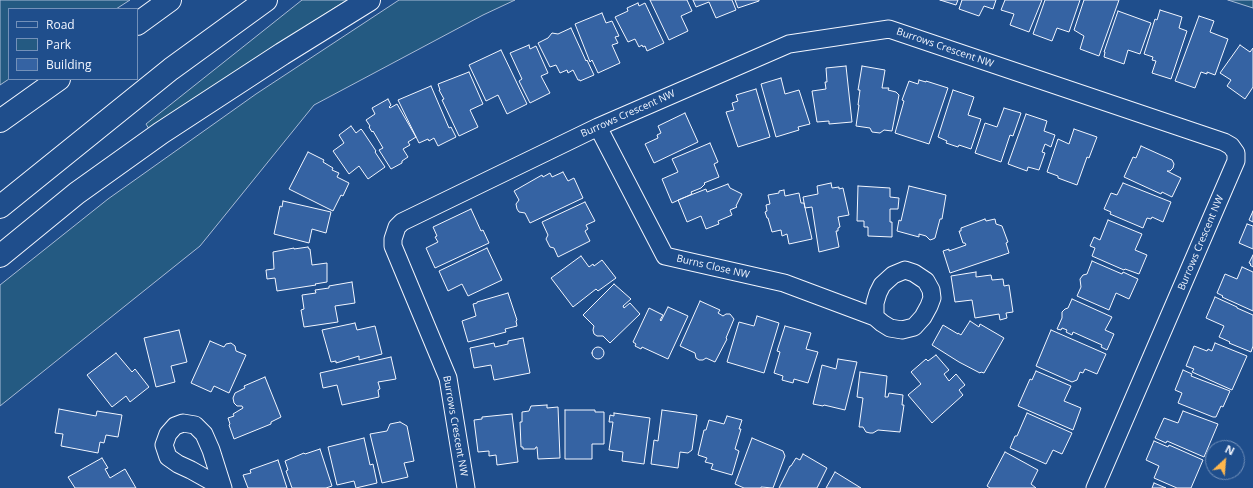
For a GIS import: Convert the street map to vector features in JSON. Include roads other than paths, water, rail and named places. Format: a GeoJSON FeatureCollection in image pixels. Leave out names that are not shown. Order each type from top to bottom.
{"type":"FeatureCollection","features":[{"type":"Feature","properties":{"kind":"highway"},"geometry":{"type":"LineString","coordinates":[[138,23],[170,0]]}},
{"type":"Feature","properties":{"kind":"highway"},"geometry":{"type":"LineString","coordinates":[[0,207],[172,69],[266,0]]}},
{"type":"Feature","properties":{"kind":"highway"},"geometry":{"type":"LineString","coordinates":[[0,256],[77,192],[161,133],[282,54],[369,0]]}},
{"type":"Feature","properties":{"kind":"highway"},"geometry":{"type":"LineString","coordinates":[[0,121],[58,80]]}},
{"type":"Feature","properties":{"kind":"street","name":"Burrows Crescent NW"},"geometry":{"type":"LineString","coordinates":[[466,488],[448,378],[393,246],[393,239],[397,227],[402,222],[598,127],[790,44],[889,29],[1224,142],[1231,146],[1236,153],[1236,161],[1095,488]]}},
{"type":"Feature","properties":{"kind":"street","name":"Burns Close NW"},"geometry":{"type":"LineString","coordinates":[[598,127],[665,256],[784,283],[875,317]]}}]}
